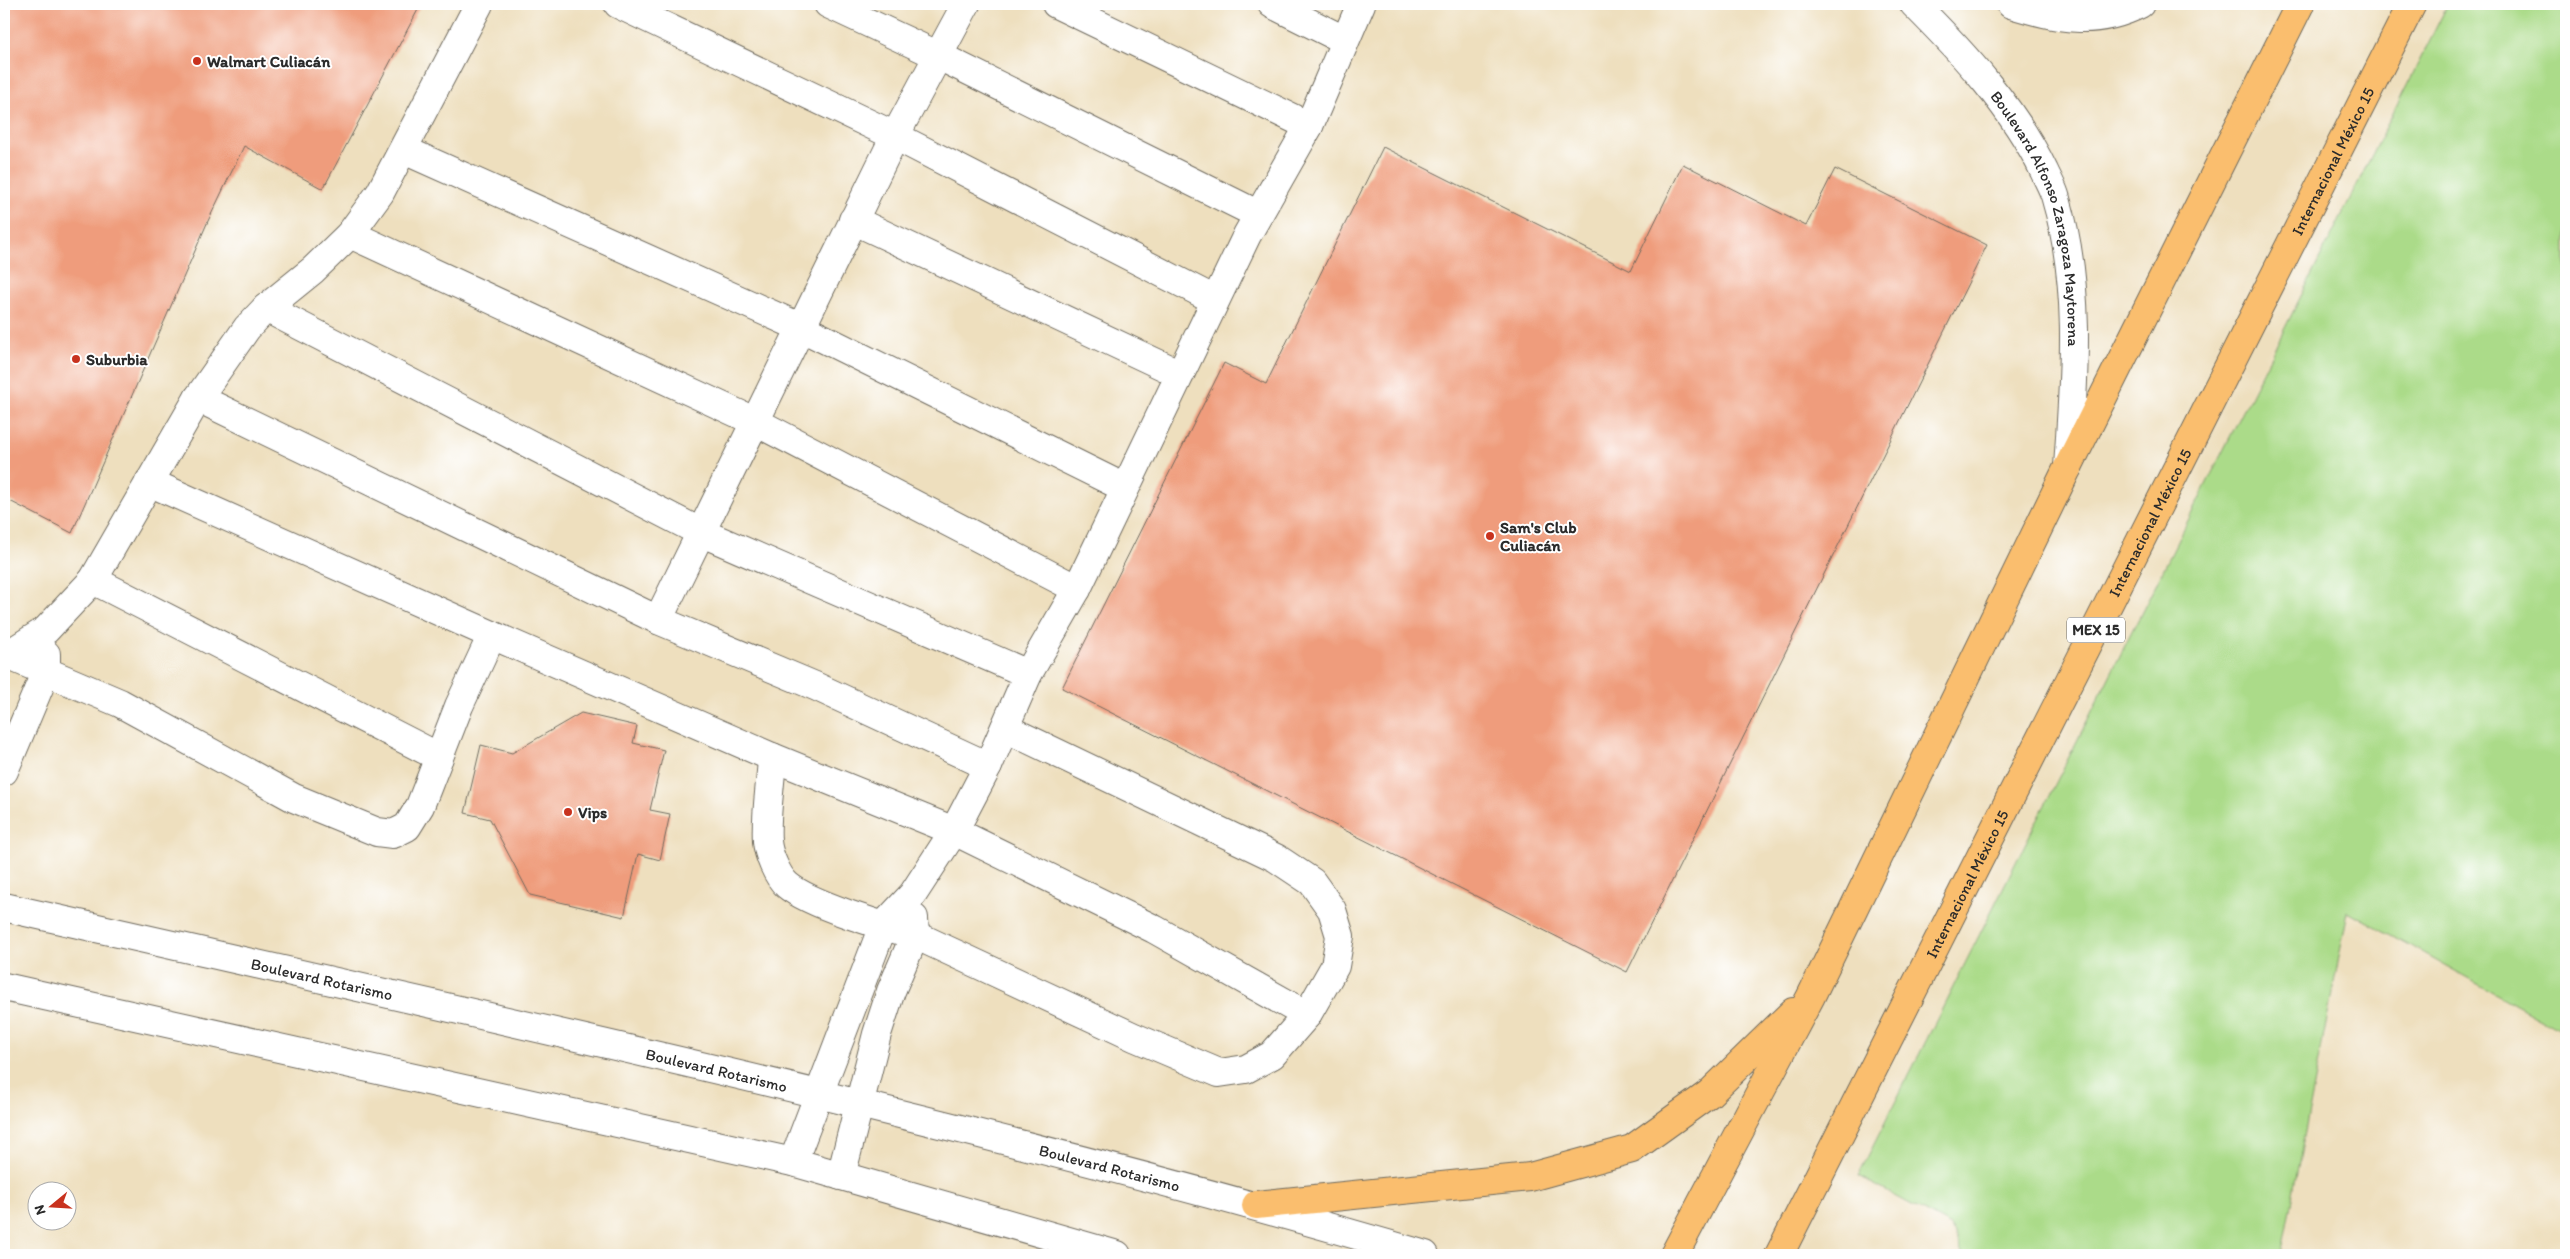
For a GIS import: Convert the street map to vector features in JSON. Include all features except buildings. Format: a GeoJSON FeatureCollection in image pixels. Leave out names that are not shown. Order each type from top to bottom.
{"type":"FeatureCollection","features":[{"type":"Feature","properties":{"kind":"main road"},"geometry":{"type":"LineString","coordinates":[[1674,1255],[1811,996],[2068,467],[2300,4]]}},
{"type":"Feature","properties":{"kind":"main road","name":"Internacional México 15"},"geometry":{"type":"LineString","coordinates":[[1780,1255],[2412,4]]}},
{"type":"Feature","properties":{"kind":"main road"},"geometry":{"type":"LineString","coordinates":[[1256,1205],[1530,1177],[1632,1149],[1710,1093],[1811,996]]}},
{"type":"Feature","properties":{"kind":"street"},"geometry":{"type":"LineString","coordinates":[[4,656],[46,630],[93,580],[198,398],[247,328],[266,308],[313,270],[350,234],[380,193],[479,4]]}},
{"type":"Feature","properties":{"kind":"street"},"geometry":{"type":"LineString","coordinates":[[618,4],[894,136],[1215,300]]}},
{"type":"Feature","properties":{"kind":"street"},"geometry":{"type":"LineString","coordinates":[[828,4],[937,55],[1257,214]]}},
{"type":"Feature","properties":{"kind":"street"},"geometry":{"type":"LineString","coordinates":[[658,620],[894,136],[966,4]]}},
{"type":"Feature","properties":{"kind":"street"},"geometry":{"type":"LineString","coordinates":[[1056,4],[1309,126]]}},
{"type":"Feature","properties":{"kind":"street"},"geometry":{"type":"LineString","coordinates":[[1272,4],[1344,40]]}},
{"type":"Feature","properties":{"kind":"street"},"geometry":{"type":"LineString","coordinates":[[793,1162],[883,926],[913,894],[954,831],[988,766],[1028,674],[1077,589],[1257,214],[1309,126],[1344,40],[1361,4]]}},
{"type":"Feature","properties":{"kind":"street","name":"Boulevard Alfonso Zaragoza Maytorena"},"geometry":{"type":"LineString","coordinates":[[1914,4],[2002,102],[2030,143],[2056,198],[2072,272],[2075,357],[2068,467]]}},
{"type":"Feature","properties":{"kind":"street"},"geometry":{"type":"LineString","coordinates":[[2011,4],[2054,17],[2094,18],[2123,13],[2140,4]]}},
{"type":"Feature","properties":{"kind":"street"},"geometry":{"type":"LineString","coordinates":[[404,150],[800,327],[1125,488]]}},
{"type":"Feature","properties":{"kind":"street"},"geometry":{"type":"LineString","coordinates":[[853,220],[1180,374]]}},
{"type":"Feature","properties":{"kind":"street"},"geometry":{"type":"LineString","coordinates":[[350,234],[754,421],[1077,589]]}},
{"type":"Feature","properties":{"kind":"street"},"geometry":{"type":"LineString","coordinates":[[266,308],[700,532],[1028,674]]}},
{"type":"Feature","properties":{"kind":"street"},"geometry":{"type":"LineString","coordinates":[[198,398],[658,620],[815,686],[988,766]]}},
{"type":"Feature","properties":{"kind":"street"},"geometry":{"type":"LineString","coordinates":[[150,482],[492,636],[772,757],[954,831],[1154,929],[1307,1015]]}},
{"type":"Feature","properties":{"kind":"street"},"geometry":{"type":"LineString","coordinates":[[93,580],[439,757]]}},
{"type":"Feature","properties":{"kind":"street"},"geometry":{"type":"LineString","coordinates":[[4,771],[46,672],[46,630]]}},
{"type":"Feature","properties":{"kind":"street"},"geometry":{"type":"LineString","coordinates":[[4,656],[120,703],[294,798],[377,832],[393,834],[407,827],[420,806],[459,706],[492,636]]}},
{"type":"Feature","properties":{"kind":"street"},"geometry":{"type":"LineString","coordinates":[[772,757],[767,842],[775,866],[787,885],[808,897],[883,926],[915,935],[1134,1037],[1219,1073],[1246,1069],[1272,1055],[1307,1015],[1335,966],[1340,936],[1332,910],[1312,882],[1276,858],[1005,728]]}},
{"type":"Feature","properties":{"kind":"street"},"geometry":{"type":"LineString","coordinates":[[841,1176],[891,991],[915,935],[913,894]]}},
{"type":"Feature","properties":{"kind":"street","name":"Boulevard Rotarismo"},"geometry":{"type":"LineString","coordinates":[[4,907],[820,1093],[1256,1205],[1425,1255]]}},
{"type":"Feature","properties":{"kind":"street"},"geometry":{"type":"LineString","coordinates":[[4,987],[793,1162],[1118,1255]]}},
{"type":"Feature","properties":{"kind":"green space"},"geometry":{"type":"Polygon","coordinates":[[[2448,4],[2566,4],[2566,1033],[2348,911],[2281,1255],[1963,1255],[1951,1226],[1858,1176],[2448,4]]]}},
{"type":"Feature","properties":{"kind":"place","name":"Walmart Culiacán"},"geometry":{"type":"Point","coordinates":[197,61]}},
{"type":"Feature","properties":{"kind":"place","name":"Suburbia"},"geometry":{"type":"Point","coordinates":[76,359]}},
{"type":"Feature","properties":{"kind":"place","name":"Sam's Club Culiacán"},"geometry":{"type":"Point","coordinates":[1490,536]}},
{"type":"Feature","properties":{"kind":"place","name":"Vips"},"geometry":{"type":"Point","coordinates":[568,812]}}]}
